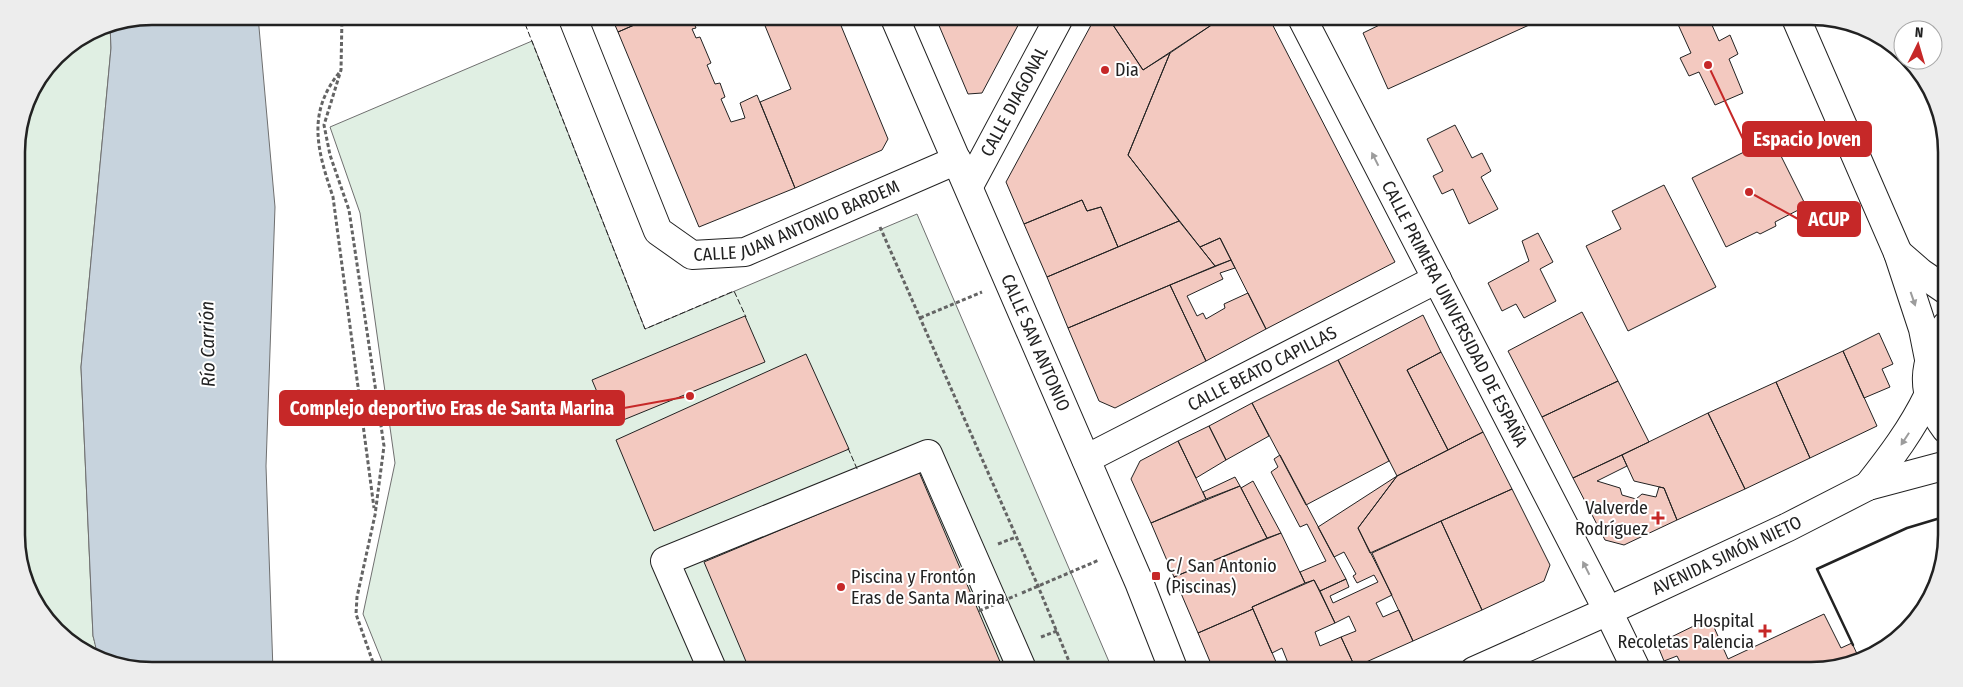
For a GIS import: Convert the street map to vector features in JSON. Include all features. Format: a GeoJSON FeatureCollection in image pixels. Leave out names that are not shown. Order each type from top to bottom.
{"type":"FeatureCollection","features":[{"type":"Feature","properties":{"kind":"street","name":"CALLE JUAN ANTONIO BARDEM"},"geometry":{"type":"LineString","coordinates":[[576,25],[658,231],[692,255],[745,252],[957,160]]}},
{"type":"Feature","properties":{"kind":"street","name":"CALLE SAN ANTONIO"},"geometry":{"type":"LineString","coordinates":[[898,25],[1139,582],[1170,662]]}},
{"type":"Feature","properties":{"kind":"street","name":"CALLE DIAGONAL"},"geometry":{"type":"LineString","coordinates":[[969,186],[1055,25]]}},
{"type":"Feature","properties":{"kind":"street","name":"CALLE PRIMERA UNIVERSIDAD DE ESPAÑA"},"geometry":{"type":"LineString","coordinates":[[1307,25],[1633,662]]}},
{"type":"Feature","properties":{"kind":"street"},"geometry":{"type":"LineString","coordinates":[[1799,25],[1898,253],[1923,329],[1929,359]]}},
{"type":"Feature","properties":{"kind":"street"},"geometry":{"type":"LineString","coordinates":[[1898,253],[1938,285]]}},
{"type":"Feature","properties":{"kind":"street","name":"CALLE BEATO CAPILLAS"},"geometry":{"type":"LineString","coordinates":[[1086,459],[1437,279]]}},
{"type":"Feature","properties":{"kind":"street"},"geometry":{"type":"LineString","coordinates":[[1938,339],[1929,359],[1926,378],[1928,396],[1938,418]]}},
{"type":"Feature","properties":{"kind":"street","name":"AVENIDA SIMÓN NIETO"},"geometry":{"type":"LineString","coordinates":[[1868,486],[1900,447],[1914,425],[1928,396]]}},
{"type":"Feature","properties":{"kind":"street"},"geometry":{"type":"LineString","coordinates":[[709,662],[665,561],[928,454],[1019,662]]}},
{"type":"Feature","properties":{"kind":"street","name":"AVENIDA SIMÓN NIETO"},"geometry":{"type":"LineString","coordinates":[[1492,662],[1608,611],[1788,527],[1868,486],[1938,466]]}},
{"type":"Feature","properties":{"kind":"path"},"geometry":{"type":"LineString","coordinates":[[342,25],[341,70],[324,125],[330,155],[349,210],[384,446],[375,515],[357,597],[356,614],[373,662]]}},
{"type":"Feature","properties":{"kind":"path"},"geometry":{"type":"LineString","coordinates":[[341,70],[328,87],[317,120],[320,159],[333,198],[375,515]]}},
{"type":"Feature","properties":{"kind":"path"},"geometry":{"type":"LineString","coordinates":[[868,198],[1038,586],[1069,662]]}},
{"type":"Feature","properties":{"kind":"path"},"geometry":{"type":"LineString","coordinates":[[920,318],[1008,281]]}},
{"type":"Feature","properties":{"kind":"path"},"geometry":{"type":"LineString","coordinates":[[979,611],[1071,572]]}},
{"type":"Feature","properties":{"kind":"green space"},"geometry":{"type":"Polygon","coordinates":[[[110,32],[111,48],[81,367],[93,636],[97,649],[82,641],[57,619],[38,591],[27,559],[25,535],[25,144],[32,111],[38,96],[51,75],[75,51],[110,32]]]}},
{"type":"Feature","properties":{"kind":"green space"},"geometry":{"type":"Polygon","coordinates":[[[532,41],[645,329],[917,214],[1109,662],[382,662],[363,614],[395,463],[360,213],[330,127],[532,41]]]}},
{"type":"Feature","properties":{"kind":"water","name":"Río Carrión"},"geometry":{"type":"Polygon","coordinates":[[[144,25],[259,25],[275,207],[266,466],[273,662],[144,662],[128,660],[97,649],[93,636],[81,367],[111,48],[110,32],[128,27],[144,25]]]}},
{"type":"Feature","properties":{"kind":"building"},"geometry":{"type":"Polygon","coordinates":[[[615,25],[634,25],[618,32],[615,25]]]}},
{"type":"Feature","properties":{"kind":"building"},"geometry":{"type":"Polygon","coordinates":[[[634,25],[695,25],[696,28],[692,29],[696,38],[700,37],[711,63],[707,65],[715,84],[720,83],[725,97],[721,99],[731,122],[745,118],[740,103],[757,95],[795,188],[699,227],[618,32],[634,25]]]}},
{"type":"Feature","properties":{"kind":"building"},"geometry":{"type":"Polygon","coordinates":[[[765,25],[841,25],[888,139],[882,150],[795,188],[760,102],[791,89],[765,25]]]}},
{"type":"Feature","properties":{"kind":"building"},"geometry":{"type":"Polygon","coordinates":[[[939,25],[1018,25],[982,93],[968,94],[939,25]]]}},
{"type":"Feature","properties":{"kind":"building"},"geometry":{"type":"Polygon","coordinates":[[[1091,25],[1113,25],[1143,70],[1170,53],[1128,155],[1179,221],[1118,247],[1101,207],[1087,211],[1082,200],[1024,224],[1006,182],[1091,25]]]}},
{"type":"Feature","properties":{"kind":"building"},"geometry":{"type":"Polygon","coordinates":[[[1113,25],[1211,25],[1143,70],[1113,25]]]}},
{"type":"Feature","properties":{"kind":"building"},"geometry":{"type":"Polygon","coordinates":[[[1212,25],[1273,25],[1395,262],[1266,329],[1220,238],[1200,247],[1128,155],[1170,53],[1212,25]]]}},
{"type":"Feature","properties":{"kind":"building"},"geometry":{"type":"Polygon","coordinates":[[[1379,25],[1529,25],[1388,89],[1363,33],[1379,25]]]}},
{"type":"Feature","properties":{"kind":"building"},"geometry":{"type":"Polygon","coordinates":[[[1678,25],[1712,25],[1719,41],[1730,35],[1738,54],[1729,59],[1743,93],[1715,105],[1699,72],[1689,76],[1680,58],[1691,53],[1678,25]]]}},
{"type":"Feature","properties":{"kind":"building"},"geometry":{"type":"Polygon","coordinates":[[[1455,125],[1472,158],[1482,153],[1491,171],[1481,177],[1498,209],[1469,224],[1453,189],[1442,194],[1433,176],[1443,171],[1427,139],[1455,125]]]}},
{"type":"Feature","properties":{"kind":"building"},"geometry":{"type":"Polygon","coordinates":[[[1772,138],[1806,206],[1775,222],[1776,226],[1760,234],[1757,232],[1726,247],[1692,178],[1772,138]]]}},
{"type":"Feature","properties":{"kind":"building"},"geometry":{"type":"Polygon","coordinates":[[[1664,185],[1716,287],[1628,331],[1586,246],[1621,229],[1612,211],[1664,185]]]}},
{"type":"Feature","properties":{"kind":"building"},"geometry":{"type":"Polygon","coordinates":[[[1082,200],[1087,211],[1101,207],[1118,247],[1047,277],[1024,224],[1082,200]]]}},
{"type":"Feature","properties":{"kind":"building"},"geometry":{"type":"Polygon","coordinates":[[[1179,221],[1215,266],[1068,328],[1047,277],[1179,221]]]}},
{"type":"Feature","properties":{"kind":"building"},"geometry":{"type":"Polygon","coordinates":[[[1538,233],[1553,262],[1540,269],[1556,301],[1524,318],[1516,304],[1502,311],[1488,283],[1529,261],[1522,241],[1538,233]]]}},
{"type":"Feature","properties":{"kind":"building"},"geometry":{"type":"Polygon","coordinates":[[[1220,238],[1231,260],[1215,266],[1200,247],[1220,238]]]}},
{"type":"Feature","properties":{"kind":"building"},"geometry":{"type":"Polygon","coordinates":[[[1231,260],[1235,268],[1220,273],[1223,279],[1187,296],[1197,316],[1203,313],[1206,319],[1225,308],[1224,304],[1248,293],[1266,329],[1206,361],[1170,285],[1231,260]]]}},
{"type":"Feature","properties":{"kind":"building"},"geometry":{"type":"Polygon","coordinates":[[[1170,285],[1206,361],[1115,408],[1099,401],[1068,328],[1170,285]]]}},
{"type":"Feature","properties":{"kind":"building"},"geometry":{"type":"Polygon","coordinates":[[[1582,312],[1618,381],[1542,417],[1508,351],[1582,312]]]}},
{"type":"Feature","properties":{"kind":"building"},"geometry":{"type":"Polygon","coordinates":[[[1423,315],[1441,352],[1407,370],[1448,450],[1397,476],[1338,360],[1423,315]]]}},
{"type":"Feature","properties":{"kind":"building"},"geometry":{"type":"Polygon","coordinates":[[[745,316],[765,362],[611,425],[592,380],[745,316]]]}},
{"type":"Feature","properties":{"kind":"building"},"geometry":{"type":"Polygon","coordinates":[[[1879,333],[1893,364],[1882,369],[1890,387],[1864,398],[1843,351],[1879,333]]]}},
{"type":"Feature","properties":{"kind":"building"},"geometry":{"type":"Polygon","coordinates":[[[1843,351],[1877,426],[1810,458],[1776,382],[1843,351]]]}},
{"type":"Feature","properties":{"kind":"building"},"geometry":{"type":"Polygon","coordinates":[[[1441,352],[1483,432],[1448,450],[1407,370],[1441,352]]]}},
{"type":"Feature","properties":{"kind":"building"},"geometry":{"type":"Polygon","coordinates":[[[806,354],[849,449],[654,531],[616,440],[806,354]]]}},
{"type":"Feature","properties":{"kind":"building"},"geometry":{"type":"Polygon","coordinates":[[[1338,360],[1389,461],[1306,505],[1252,403],[1338,360]]]}},
{"type":"Feature","properties":{"kind":"building"},"geometry":{"type":"Polygon","coordinates":[[[1618,381],[1649,442],[1573,478],[1542,417],[1618,381]]]}},
{"type":"Feature","properties":{"kind":"building"},"geometry":{"type":"Polygon","coordinates":[[[1776,382],[1810,458],[1745,489],[1708,413],[1776,382]]]}},
{"type":"Feature","properties":{"kind":"building"},"geometry":{"type":"Polygon","coordinates":[[[1252,403],[1269,436],[1226,460],[1209,426],[1252,403]]]}},
{"type":"Feature","properties":{"kind":"building"},"geometry":{"type":"Polygon","coordinates":[[[1708,413],[1745,489],[1677,520],[1664,488],[1634,481],[1622,455],[1708,413]]]}},
{"type":"Feature","properties":{"kind":"building"},"geometry":{"type":"Polygon","coordinates":[[[1209,426],[1226,460],[1196,478],[1178,441],[1209,426]]]}},
{"type":"Feature","properties":{"kind":"building"},"geometry":{"type":"Polygon","coordinates":[[[1483,432],[1512,489],[1370,553],[1358,528],[1397,476],[1483,432]]]}},
{"type":"Feature","properties":{"kind":"building"},"geometry":{"type":"Polygon","coordinates":[[[1178,441],[1206,499],[1151,523],[1131,479],[1140,461],[1178,441]]]}},
{"type":"Feature","properties":{"kind":"building"},"geometry":{"type":"Polygon","coordinates":[[[1280,455],[1346,579],[1320,591],[1314,580],[1305,583],[1300,572],[1326,561],[1307,524],[1300,527],[1271,472],[1278,467],[1274,459],[1280,455]]]}},
{"type":"Feature","properties":{"kind":"building"},"geometry":{"type":"Polygon","coordinates":[[[1622,455],[1627,466],[1597,481],[1620,488],[1622,495],[1636,499],[1642,494],[1656,497],[1659,487],[1664,488],[1677,520],[1624,545],[1605,540],[1573,478],[1622,455]]]}},
{"type":"Feature","properties":{"kind":"building","name":"Piscina y Frontón Eras de Santa Marina"},"geometry":{"type":"Polygon","coordinates":[[[919,472],[1000,662],[746,662],[704,562],[919,472]]]}},
{"type":"Feature","properties":{"kind":"building"},"geometry":{"type":"Polygon","coordinates":[[[1397,476],[1358,528],[1392,595],[1376,603],[1383,617],[1399,610],[1413,641],[1366,662],[1353,662],[1341,637],[1356,631],[1349,616],[1335,623],[1320,591],[1346,579],[1349,587],[1330,596],[1333,603],[1378,582],[1374,575],[1357,583],[1353,576],[1356,574],[1344,552],[1334,557],[1318,527],[1397,476]]]}},
{"type":"Feature","properties":{"kind":"building"},"geometry":{"type":"Polygon","coordinates":[[[1235,477],[1240,486],[1206,499],[1203,492],[1235,477]]]}},
{"type":"Feature","properties":{"kind":"building"},"geometry":{"type":"Polygon","coordinates":[[[1253,481],[1281,533],[1267,538],[1241,488],[1253,481]]]}},
{"type":"Feature","properties":{"kind":"building"},"geometry":{"type":"Polygon","coordinates":[[[1240,486],[1267,538],[1174,577],[1151,523],[1240,486]]]}},
{"type":"Feature","properties":{"kind":"building"},"geometry":{"type":"Polygon","coordinates":[[[1512,489],[1550,565],[1544,581],[1482,610],[1441,521],[1512,489]]]}},
{"type":"Feature","properties":{"kind":"building"},"geometry":{"type":"Polygon","coordinates":[[[1441,521],[1482,610],[1413,641],[1372,553],[1441,521]]]}},
{"type":"Feature","properties":{"kind":"building"},"geometry":{"type":"Polygon","coordinates":[[[1281,533],[1305,583],[1252,607],[1253,609],[1198,633],[1174,577],[1281,533]]]}},
{"type":"Feature","properties":{"kind":"building"},"geometry":{"type":"Polygon","coordinates":[[[1314,580],[1335,623],[1315,632],[1320,646],[1341,637],[1353,662],[1288,662],[1282,648],[1272,653],[1252,607],[1314,580]]]}},
{"type":"Feature","properties":{"kind":"building"},"geometry":{"type":"Polygon","coordinates":[[[1253,609],[1276,662],[1210,662],[1198,633],[1253,609]]]}},
{"type":"Feature","properties":{"kind":"building"},"geometry":{"type":"Polygon","coordinates":[[[1824,614],[1841,648],[1852,643],[1857,653],[1844,658],[1819,662],[1680,662],[1677,656],[1664,661],[1657,644],[1710,618],[1728,659],[1824,614]]]}},
{"type":"Feature","properties":{"kind":"fence"},"geometry":{"type":"LineString","coordinates":[[526,25],[645,329],[734,291],[746,317]]}},
{"type":"Feature","properties":{"kind":"fence"},"geometry":{"type":"LineString","coordinates":[[848,448],[858,471]]}},
{"type":"Feature","properties":{"kind":"wall"},"geometry":{"type":"LineString","coordinates":[[1853,645],[1817,569],[1907,528],[1938,519]]}},
{"type":"Feature","properties":{"kind":"place","name":"Espacio Joven"},"geometry":{"type":"Point","coordinates":[1708,65]}},
{"type":"Feature","properties":{"kind":"place","name":"Dia"},"geometry":{"type":"Point","coordinates":[1105,70]}},
{"type":"Feature","properties":{"kind":"place","name":"ACUP"},"geometry":{"type":"Point","coordinates":[1749,192]}},
{"type":"Feature","properties":{"kind":"place","name":"Complejo deportivo Eras de Santa Marina"},"geometry":{"type":"Point","coordinates":[690,396]}},
{"type":"Feature","properties":{"kind":"place","name":"Valverde Rodríguez"},"geometry":{"type":"Point","coordinates":[1658,518]}},
{"type":"Feature","properties":{"kind":"place","name":"C/ San Antonio (Piscinas)"},"geometry":{"type":"Point","coordinates":[1156,576]}},
{"type":"Feature","properties":{"kind":"place","name":"Piscina y Frontón Eras de Santa Marina"},"geometry":{"type":"Point","coordinates":[841,587]}},
{"type":"Feature","properties":{"kind":"place","name":"Hospital Recoletas Palencia"},"geometry":{"type":"Point","coordinates":[1765,631]}}]}
